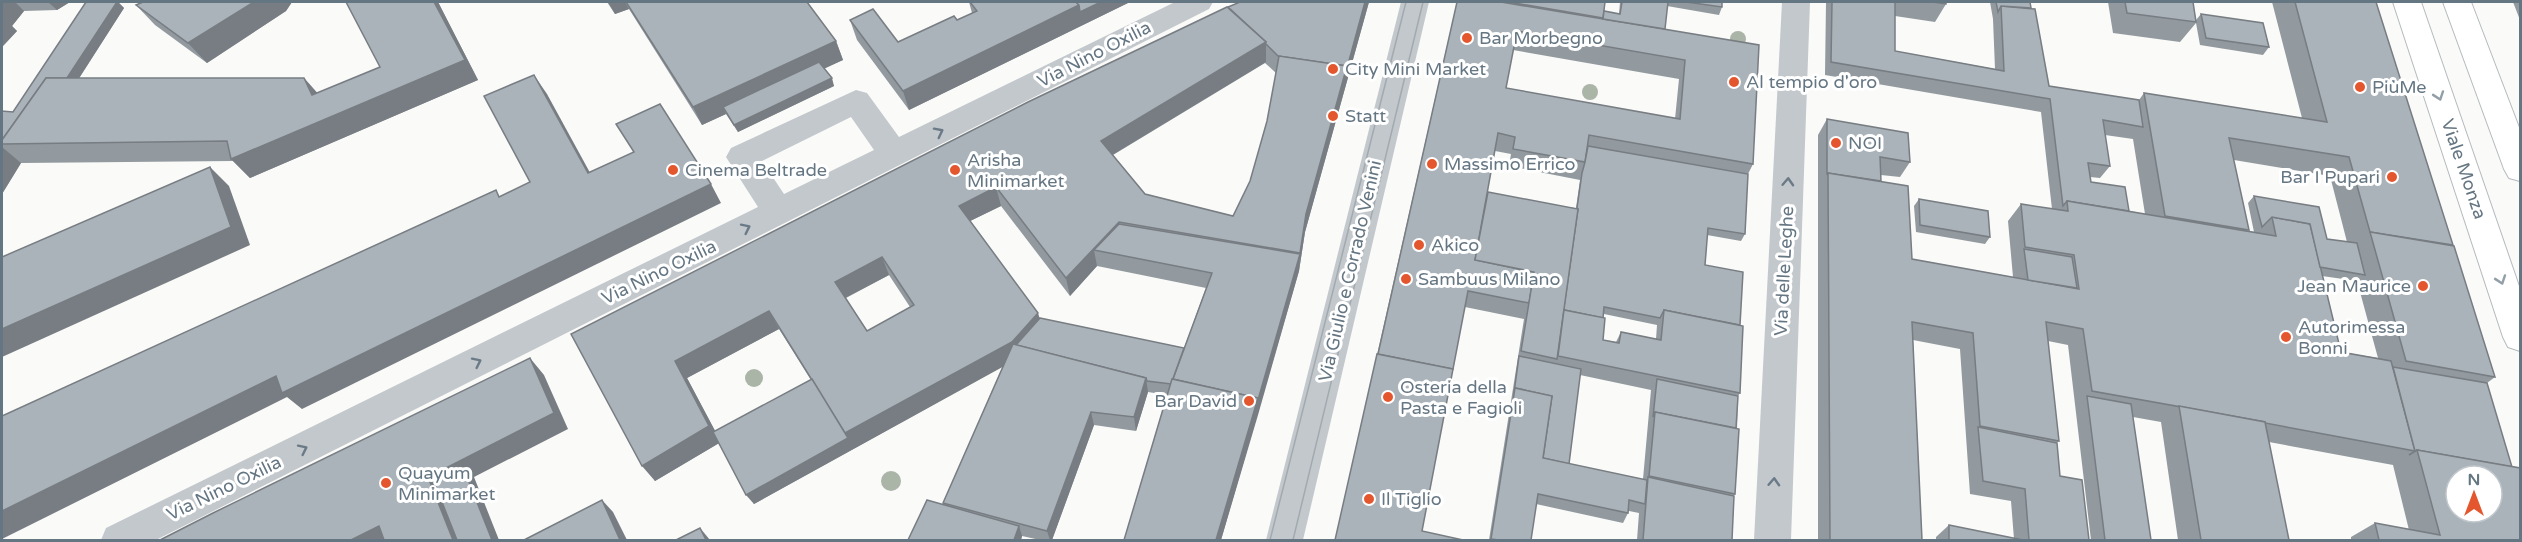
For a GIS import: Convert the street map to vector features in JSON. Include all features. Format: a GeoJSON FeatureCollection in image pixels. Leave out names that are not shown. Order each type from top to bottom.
{"type":"FeatureCollection","features":[{"type":"Feature","properties":{"kind":"main road","name":"Viale Monza"},"geometry":{"type":"LineString","coordinates":[[2407,2],[2520,337]]}},
{"type":"Feature","properties":{"kind":"main road"},"geometry":{"type":"LineString","coordinates":[[2457,2],[2520,170]]}},
{"type":"Feature","properties":{"kind":"main road"},"geometry":{"type":"LineString","coordinates":[[2420,40],[2475,49]]}},
{"type":"Feature","properties":{"kind":"street","name":"Via Nino Oxilia"},"geometry":{"type":"LineString","coordinates":[[118,540],[1199,2]]}},
{"type":"Feature","properties":{"kind":"street","name":"Via Giulio e Corrado Venini"},"geometry":{"type":"LineString","coordinates":[[1284,540],[1415,2]]}},
{"type":"Feature","properties":{"kind":"street","name":"Via delle Leghe"},"geometry":{"type":"LineString","coordinates":[[1772,540],[1796,2]]}},
{"type":"Feature","properties":{"kind":"street"},"geometry":{"type":"LineString","coordinates":[[778,212],[742,157],[856,102],[894,154]]}},
{"type":"Feature","properties":{"kind":"building"},"geometry":{"type":"Polygon","coordinates":[[[86,2],[117,2],[67,78],[46,78],[2,140],[2,111],[13,112],[86,2]]]}},
{"type":"Feature","properties":{"kind":"building"},"geometry":{"type":"Polygon","coordinates":[[[143,2],[254,2],[188,43],[136,5],[143,2]]]}},
{"type":"Feature","properties":{"kind":"building"},"geometry":{"type":"Polygon","coordinates":[[[346,2],[434,2],[465,60],[231,159],[227,141],[2,144],[2,140],[46,78],[304,78],[312,95],[380,67],[346,2]]]}},
{"type":"Feature","properties":{"kind":"building"},"geometry":{"type":"Polygon","coordinates":[[[626,2],[807,2],[836,41],[693,107],[626,2]]]}},
{"type":"Feature","properties":{"kind":"building"},"geometry":{"type":"Polygon","coordinates":[[[970,2],[1076,2],[1079,5],[903,91],[850,20],[873,9],[898,42],[954,16],[957,20],[977,11],[970,2]]]}},
{"type":"Feature","properties":{"kind":"building"},"geometry":{"type":"Polygon","coordinates":[[[1076,2],[1101,2],[1080,12],[1076,2]]]}},
{"type":"Feature","properties":{"kind":"building"},"geometry":{"type":"Polygon","coordinates":[[[1240,2],[1365,2],[1347,68],[1347,66],[1279,57],[1228,7],[1240,2]]]}},
{"type":"Feature","properties":{"kind":"building"},"geometry":{"type":"Polygon","coordinates":[[[1457,2],[1501,2],[1759,45],[1753,164],[1589,135],[1585,162],[1513,149],[1515,137],[1498,133],[1475,260],[1534,272],[1529,303],[1468,291],[1453,369],[1378,354],[1457,2]],[[1517,31],[1506,88],[1680,119],[1685,60],[1517,31]]]}},
{"type":"Feature","properties":{"kind":"building"},"geometry":{"type":"Polygon","coordinates":[[[1509,2],[1605,2],[1603,18],[1509,2]]]}},
{"type":"Feature","properties":{"kind":"building"},"geometry":{"type":"Polygon","coordinates":[[[1622,2],[1668,2],[1665,29],[1603,19],[1604,11],[1620,14],[1622,2]]]}},
{"type":"Feature","properties":{"kind":"building"},"geometry":{"type":"Polygon","coordinates":[[[1686,2],[1722,2],[1722,7],[1686,2]]]}},
{"type":"Feature","properties":{"kind":"building"},"geometry":{"type":"Polygon","coordinates":[[[1832,2],[1895,2],[1895,51],[2004,71],[2001,6],[2035,9],[2049,86],[2139,100],[2143,127],[2103,120],[2110,166],[2088,163],[2091,182],[2125,187],[2129,211],[2067,201],[2063,206],[2050,99],[1831,62],[1832,2]]]}},
{"type":"Feature","properties":{"kind":"building"},"geometry":{"type":"Polygon","coordinates":[[[1996,2],[2030,2],[2031,8],[2001,6],[1998,12],[1996,2]]]}},
{"type":"Feature","properties":{"kind":"building"},"geometry":{"type":"Polygon","coordinates":[[[2125,2],[2193,2],[2196,22],[2127,13],[2125,2]]]}},
{"type":"Feature","properties":{"kind":"building"},"geometry":{"type":"Polygon","coordinates":[[[2295,2],[2376,2],[2453,245],[2370,232],[2349,157],[2229,138],[2249,230],[2165,216],[2144,93],[2327,122],[2295,2]]]}},
{"type":"Feature","properties":{"kind":"building"},"geometry":{"type":"Polygon","coordinates":[[[1227,7],[1266,42],[1101,141],[1145,194],[1233,216],[1250,181],[1267,121],[1279,56],[1347,66],[1306,214],[1300,253],[1119,222],[1066,278],[996,187],[959,206],[1038,313],[1012,342],[845,433],[769,311],[675,361],[709,426],[642,466],[571,334],[1028,102],[1227,7]],[[882,257],[835,282],[867,331],[914,305],[882,257]]]}},
{"type":"Feature","properties":{"kind":"building"},"geometry":{"type":"Polygon","coordinates":[[[2201,14],[2263,23],[2269,47],[2206,38],[2201,14]]]}},
{"type":"Feature","properties":{"kind":"building"},"geometry":{"type":"Polygon","coordinates":[[[819,62],[832,78],[734,125],[723,107],[819,62]]]}},
{"type":"Feature","properties":{"kind":"building"},"geometry":{"type":"Polygon","coordinates":[[[534,75],[588,173],[634,152],[616,124],[660,104],[711,184],[282,393],[276,376],[2,511],[2,416],[496,190],[499,197],[530,182],[484,96],[534,75]]]}},
{"type":"Feature","properties":{"kind":"building"},"geometry":{"type":"Polygon","coordinates":[[[1827,119],[1908,133],[1910,162],[1880,157],[1881,181],[1828,173],[1828,175],[1827,119]]]}},
{"type":"Feature","properties":{"kind":"building"},"geometry":{"type":"Polygon","coordinates":[[[1588,146],[1748,174],[1745,234],[1708,228],[1705,265],[1743,272],[1740,325],[1664,310],[1660,318],[1604,307],[1603,318],[1564,310],[1563,314],[1582,173],[1588,146]]]}},
{"type":"Feature","properties":{"kind":"building"},"geometry":{"type":"Polygon","coordinates":[[[210,167],[231,227],[2,329],[2,257],[210,167]]]}},
{"type":"Feature","properties":{"kind":"building"},"geometry":{"type":"Polygon","coordinates":[[[1828,173],[1908,186],[1912,259],[2079,289],[2074,255],[2025,247],[2021,204],[2068,211],[2067,201],[2276,236],[2272,217],[2310,224],[2341,352],[2391,361],[2415,451],[2092,391],[2083,329],[2046,322],[2059,441],[1980,426],[1973,333],[1912,322],[1922,540],[1830,540],[1828,173]]]}},
{"type":"Feature","properties":{"kind":"building"},"geometry":{"type":"Polygon","coordinates":[[[1488,192],[1578,209],[1557,359],[1521,351],[1534,272],[1475,260],[1488,192]]]}},
{"type":"Feature","properties":{"kind":"building"},"geometry":{"type":"Polygon","coordinates":[[[2254,196],[2319,207],[2327,239],[2357,243],[2365,275],[2320,267],[2310,224],[2272,217],[2262,227],[2254,196]]]}},
{"type":"Feature","properties":{"kind":"building"},"geometry":{"type":"Polygon","coordinates":[[[1919,199],[1988,211],[1990,237],[1920,225],[1919,199]]]}},
{"type":"Feature","properties":{"kind":"building"},"geometry":{"type":"Polygon","coordinates":[[[1119,224],[1300,254],[1258,400],[1258,398],[1173,379],[1212,273],[1094,250],[1119,224]]]}},
{"type":"Feature","properties":{"kind":"building"},"geometry":{"type":"Polygon","coordinates":[[[2370,232],[2454,246],[2495,377],[2406,361],[2370,232]]]}},
{"type":"Feature","properties":{"kind":"building"},"geometry":{"type":"Polygon","coordinates":[[[2024,249],[2072,257],[2077,288],[2028,280],[2024,249]]]}},
{"type":"Feature","properties":{"kind":"building"},"geometry":{"type":"Polygon","coordinates":[[[1564,310],[1605,318],[1603,340],[1619,343],[1621,332],[1661,340],[1664,310],[1743,326],[1740,393],[1558,356],[1564,310]]]}},
{"type":"Feature","properties":{"kind":"building"},"geometry":{"type":"Polygon","coordinates":[[[1040,318],[1184,348],[1171,384],[1147,381],[1146,378],[1016,345],[1040,318]]]}},
{"type":"Feature","properties":{"kind":"building"},"geometry":{"type":"Polygon","coordinates":[[[1013,344],[1146,378],[1134,417],[1091,412],[1047,531],[943,503],[1013,344]]]}},
{"type":"Feature","properties":{"kind":"building"},"geometry":{"type":"Polygon","coordinates":[[[1377,354],[1453,369],[1422,531],[1463,540],[1335,540],[1377,354]]]}},
{"type":"Feature","properties":{"kind":"building"},"geometry":{"type":"Polygon","coordinates":[[[1519,356],[1581,369],[1569,464],[1543,458],[1552,396],[1515,388],[1514,393],[1519,356]]]}},
{"type":"Feature","properties":{"kind":"building"},"geometry":{"type":"Polygon","coordinates":[[[530,358],[554,413],[428,477],[453,540],[384,540],[379,526],[351,540],[160,540],[213,513],[530,358]]]}},
{"type":"Feature","properties":{"kind":"building"},"geometry":{"type":"Polygon","coordinates":[[[2393,367],[2487,383],[2512,467],[2417,450],[2409,455],[2415,451],[2393,367]]]}},
{"type":"Feature","properties":{"kind":"building"},"geometry":{"type":"Polygon","coordinates":[[[812,379],[848,438],[746,495],[713,432],[812,379]]]}},
{"type":"Feature","properties":{"kind":"building"},"geometry":{"type":"Polygon","coordinates":[[[1172,379],[1258,398],[1216,540],[1124,540],[1172,379]]]}},
{"type":"Feature","properties":{"kind":"building"},"geometry":{"type":"Polygon","coordinates":[[[1657,379],[1738,396],[1736,428],[1655,412],[1653,417],[1657,379]]]}},
{"type":"Feature","properties":{"kind":"building"},"geometry":{"type":"Polygon","coordinates":[[[1515,388],[1552,396],[1543,458],[1647,480],[1645,504],[1629,500],[1628,513],[1538,494],[1531,540],[1491,539],[1515,388]]]}},
{"type":"Feature","properties":{"kind":"building"},"geometry":{"type":"Polygon","coordinates":[[[2087,396],[2131,404],[2151,540],[2105,540],[2087,396]]]}},
{"type":"Feature","properties":{"kind":"building"},"geometry":{"type":"Polygon","coordinates":[[[2179,406],[2265,422],[2289,540],[2201,540],[2179,406]]]}},
{"type":"Feature","properties":{"kind":"building"},"geometry":{"type":"Polygon","coordinates":[[[1655,412],[1739,429],[1735,494],[1649,476],[1655,412]]]}},
{"type":"Feature","properties":{"kind":"building"},"geometry":{"type":"Polygon","coordinates":[[[1978,427],[2057,443],[2060,476],[2082,480],[2089,540],[2029,540],[2025,489],[1983,481],[1978,427]]]}},
{"type":"Feature","properties":{"kind":"building"},"geometry":{"type":"Polygon","coordinates":[[[2417,450],[2497,464],[2444,464],[2444,524],[2504,524],[2504,465],[2520,468],[2520,540],[2379,540],[2375,523],[2440,535],[2417,450]]]}},
{"type":"Feature","properties":{"kind":"building"},"geometry":{"type":"Polygon","coordinates":[[[463,467],[492,540],[457,540],[434,482],[463,467]]]}},
{"type":"Feature","properties":{"kind":"building"},"geometry":{"type":"Polygon","coordinates":[[[1648,477],[1734,496],[1732,540],[1643,540],[1648,477]]]}},
{"type":"Feature","properties":{"kind":"building"},"geometry":{"type":"Polygon","coordinates":[[[602,500],[620,540],[524,540],[602,500]]]}},
{"type":"Feature","properties":{"kind":"building"},"geometry":{"type":"Polygon","coordinates":[[[927,500],[1019,526],[1014,540],[908,540],[927,500]]]}},
{"type":"Feature","properties":{"kind":"building"},"geometry":{"type":"Polygon","coordinates":[[[1949,525],[2023,540],[1949,540],[1949,525]]]}},
{"type":"Feature","properties":{"kind":"building"},"geometry":{"type":"Polygon","coordinates":[[[700,528],[706,540],[676,540],[700,528]]]}},
{"type":"Feature","properties":{"kind":"tram line"},"geometry":{"type":"LineString","coordinates":[[1270,540],[1406,2]]}},
{"type":"Feature","properties":{"kind":"tram line"},"geometry":{"type":"LineString","coordinates":[[1293,540],[1423,2]]}},
{"type":"Feature","properties":{"kind":"place","name":"Bar Morbegno"},"geometry":{"type":"Point","coordinates":[1467,38]}},
{"type":"Feature","properties":{"kind":"place","name":"City Mini Market"},"geometry":{"type":"Point","coordinates":[1333,69]}},
{"type":"Feature","properties":{"kind":"place","name":"Al tempio d'oro"},"geometry":{"type":"Point","coordinates":[1734,82]}},
{"type":"Feature","properties":{"kind":"place","name":"PiùMe"},"geometry":{"type":"Point","coordinates":[2360,87]}},
{"type":"Feature","properties":{"kind":"place","name":"Statt"},"geometry":{"type":"Point","coordinates":[1333,116]}},
{"type":"Feature","properties":{"kind":"place","name":"NOI"},"geometry":{"type":"Point","coordinates":[1836,143]}},
{"type":"Feature","properties":{"kind":"place","name":"Massimo Errico"},"geometry":{"type":"Point","coordinates":[1432,164]}},
{"type":"Feature","properties":{"kind":"place","name":"Cinema Beltrade"},"geometry":{"type":"Point","coordinates":[673,170]}},
{"type":"Feature","properties":{"kind":"place","name":"Arisha Minimarket"},"geometry":{"type":"Point","coordinates":[955,170]}},
{"type":"Feature","properties":{"kind":"place","name":"Bar I Pupari"},"geometry":{"type":"Point","coordinates":[2392,177]}},
{"type":"Feature","properties":{"kind":"place","name":"Akico"},"geometry":{"type":"Point","coordinates":[1419,245]}},
{"type":"Feature","properties":{"kind":"place","name":"Sambuus Milano"},"geometry":{"type":"Point","coordinates":[1406,279]}},
{"type":"Feature","properties":{"kind":"place","name":"Jean Maurice"},"geometry":{"type":"Point","coordinates":[2423,286]}},
{"type":"Feature","properties":{"kind":"place","name":"Autorimessa Bonni"},"geometry":{"type":"Point","coordinates":[2286,337]}},
{"type":"Feature","properties":{"kind":"place","name":"Osteria della Pasta e Fagioli"},"geometry":{"type":"Point","coordinates":[1388,397]}},
{"type":"Feature","properties":{"kind":"place","name":"Bar David"},"geometry":{"type":"Point","coordinates":[1249,401]}},
{"type":"Feature","properties":{"kind":"place","name":"Quayum Minimarket"},"geometry":{"type":"Point","coordinates":[386,483]}},
{"type":"Feature","properties":{"kind":"place","name":"Il Tiglio"},"geometry":{"type":"Point","coordinates":[1369,499]}}]}
